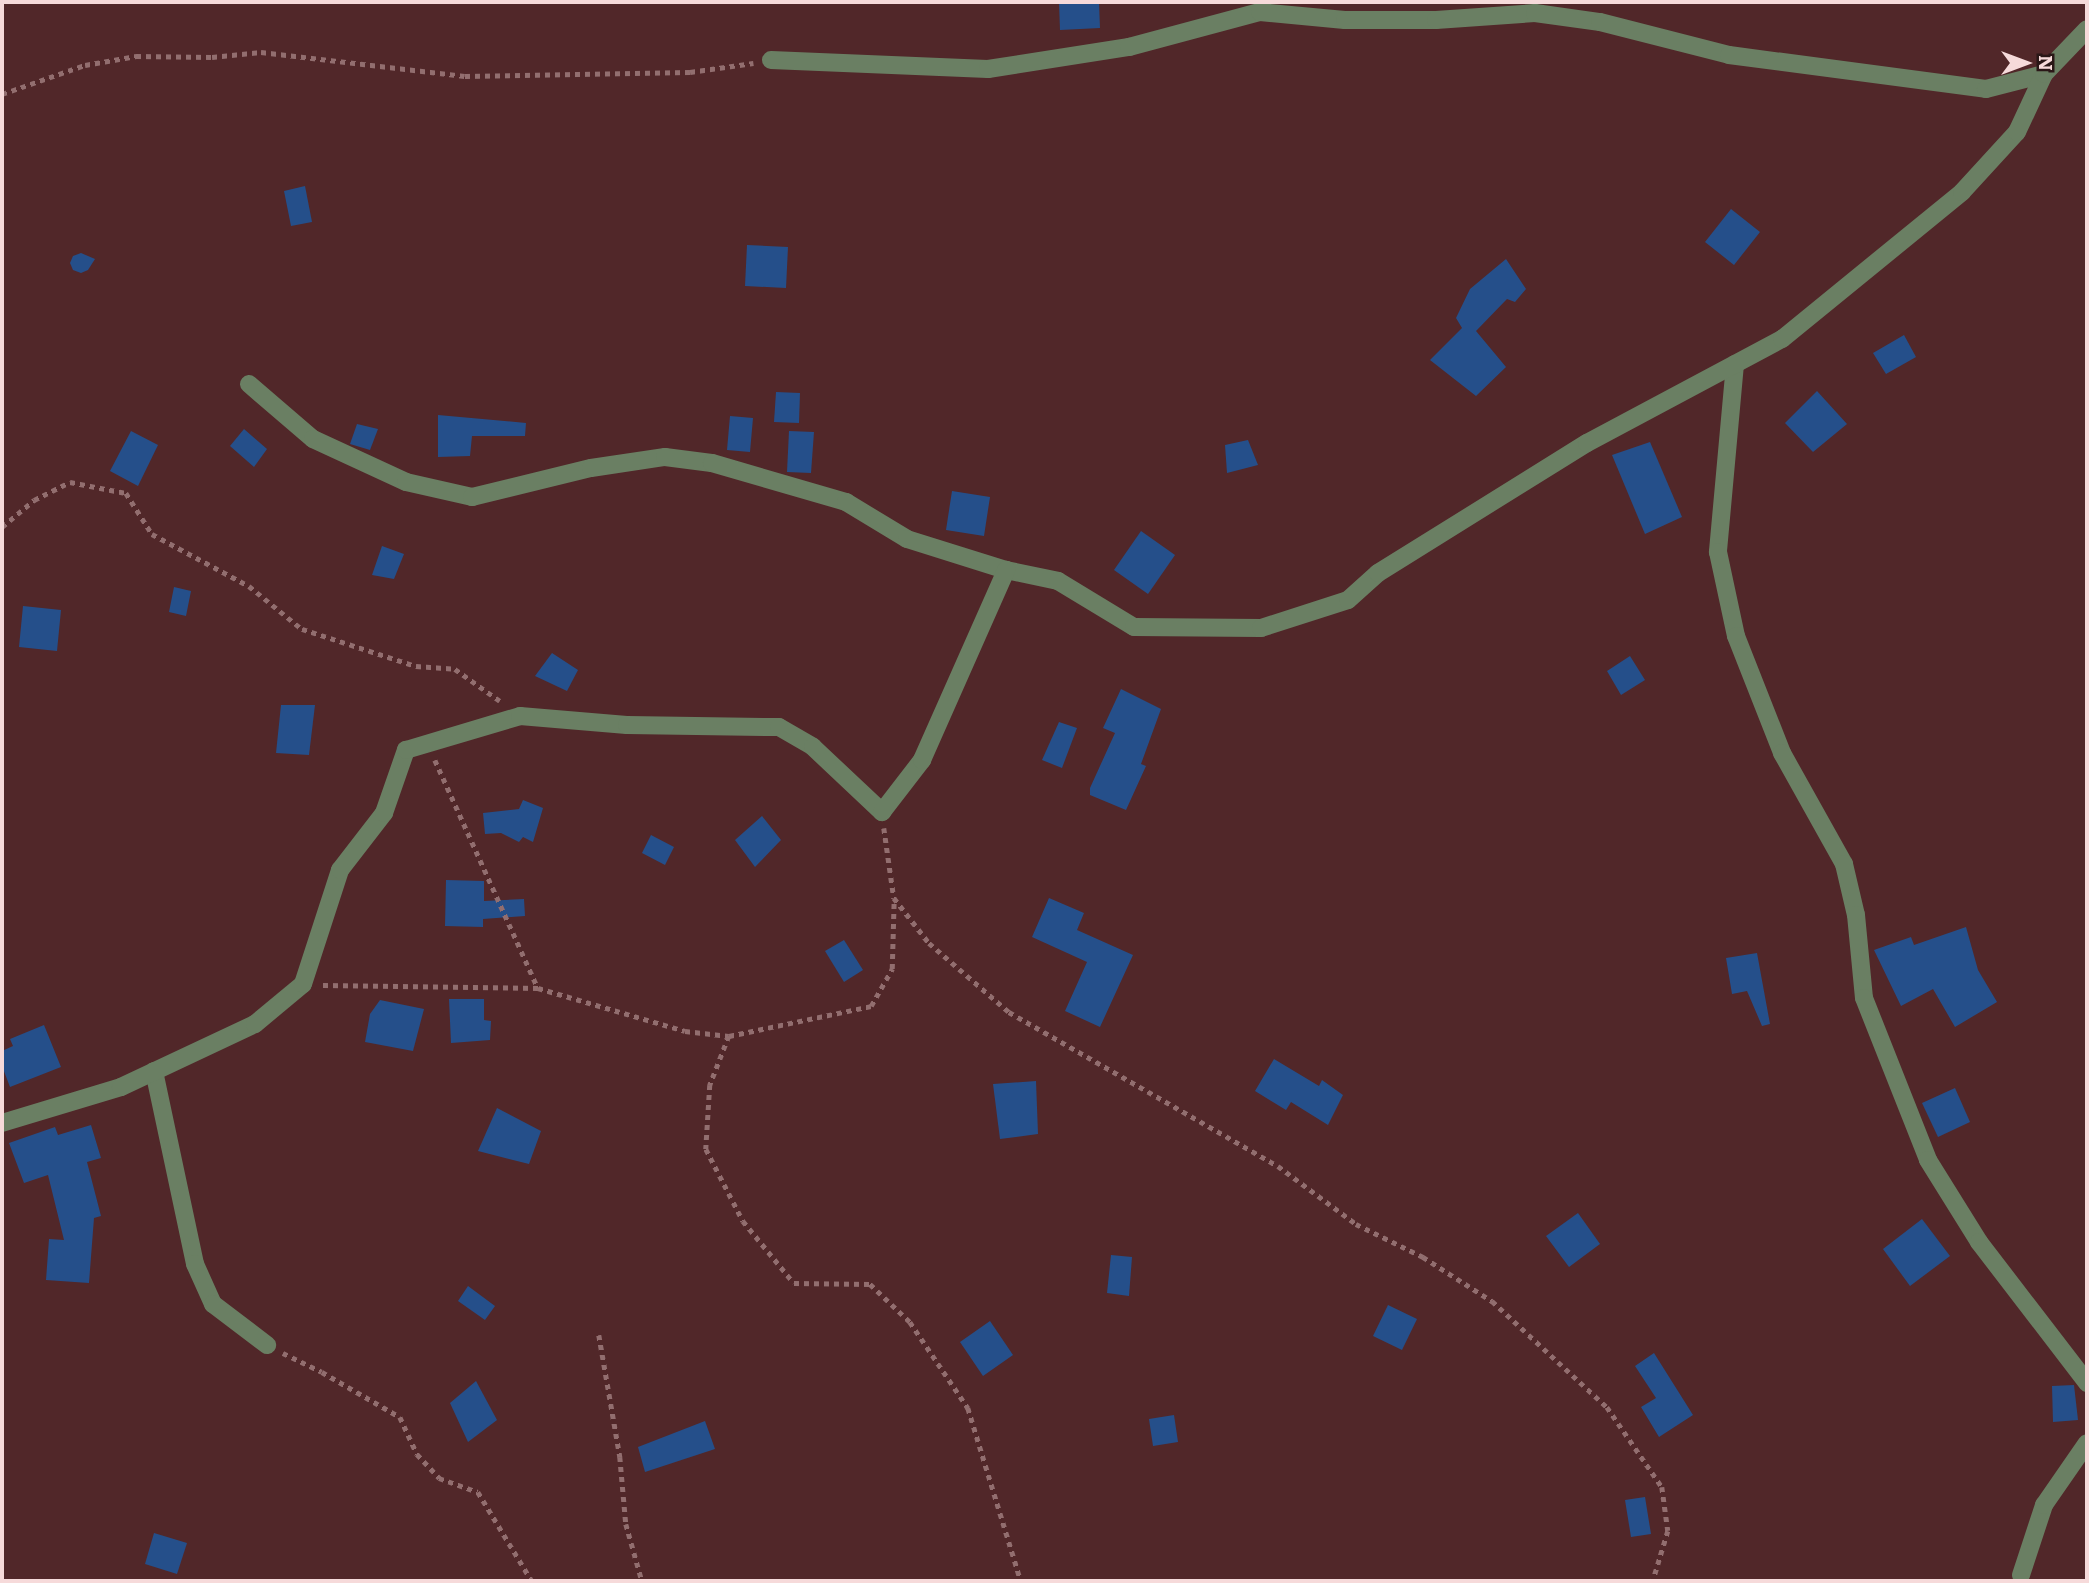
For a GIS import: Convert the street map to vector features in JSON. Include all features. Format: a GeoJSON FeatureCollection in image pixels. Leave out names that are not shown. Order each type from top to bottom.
{"type":"FeatureCollection","features":[{"type":"Feature","properties":{"kind":"street"},"geometry":{"type":"LineString","coordinates":[[771,60],[853,66],[988,69],[1129,47],[1261,12],[1345,20],[1436,20],[1535,13],[1600,22],[1729,55],[1986,89],[2044,74]]}},
{"type":"Feature","properties":{"kind":"street"},"geometry":{"type":"LineString","coordinates":[[249,384],[313,439],[405,482],[472,497],[591,468],[665,457],[712,463],[846,502],[907,539],[1006,570],[1058,580],[1134,627],[1261,628],[1348,600],[1378,573],[1587,443],[1782,339],[1962,192],[2017,132],[2044,74],[2087,29]]}},
{"type":"Feature","properties":{"kind":"street"},"geometry":{"type":"LineString","coordinates":[[1735,364],[1718,552],[1737,636],[1782,753],[1844,864],[1856,915],[1864,998],[1928,1160],[1979,1242],[2087,1383]]}},
{"type":"Feature","properties":{"kind":"street"},"geometry":{"type":"LineString","coordinates":[[2,1123],[121,1087],[255,1024],[303,984],[340,870],[384,813],[406,750],[520,716],[627,725],[779,727],[813,747],[882,812],[922,760],[1006,570]]}},
{"type":"Feature","properties":{"kind":"street"},"geometry":{"type":"LineString","coordinates":[[154,1071],[195,1264],[213,1304],[267,1345]]}},
{"type":"Feature","properties":{"kind":"street"},"geometry":{"type":"LineString","coordinates":[[2021,1575],[2044,1505],[2087,1443]]}},
{"type":"Feature","properties":{"kind":"path"},"geometry":{"type":"LineString","coordinates":[[2,94],[85,65],[136,56],[212,57],[261,52],[465,76],[690,72],[771,60]]}},
{"type":"Feature","properties":{"kind":"path"},"geometry":{"type":"LineString","coordinates":[[2,527],[34,500],[70,482],[126,493],[152,534],[249,586],[302,629],[416,666],[455,669],[520,716]]}},
{"type":"Feature","properties":{"kind":"path"},"geometry":{"type":"LineString","coordinates":[[427,744],[538,988]]}},
{"type":"Feature","properties":{"kind":"path"},"geometry":{"type":"LineString","coordinates":[[303,984],[538,988],[685,1031],[729,1036],[871,1006],[892,969],[894,898],[882,812]]}},
{"type":"Feature","properties":{"kind":"path"},"geometry":{"type":"LineString","coordinates":[[894,898],[929,943],[1009,1012],[1278,1166],[1356,1224],[1423,1258],[1492,1301],[1607,1407],[1662,1487],[1668,1531],[1653,1581]]}},
{"type":"Feature","properties":{"kind":"path"},"geometry":{"type":"LineString","coordinates":[[729,1036],[710,1085],[706,1150],[743,1221],[794,1283],[870,1284],[910,1322],[968,1408],[1021,1581]]}},
{"type":"Feature","properties":{"kind":"path"},"geometry":{"type":"LineString","coordinates":[[599,1335],[620,1457],[626,1524],[642,1581]]}},
{"type":"Feature","properties":{"kind":"path"},"geometry":{"type":"LineString","coordinates":[[267,1345],[322,1372],[400,1417],[417,1454],[439,1478],[478,1492],[533,1581]]}},
{"type":"Feature","properties":{"kind":"building"},"geometry":{"type":"Polygon","coordinates":[[[1059,2],[1099,2],[1100,28],[1060,30],[1059,2]]]}},
{"type":"Feature","properties":{"kind":"building"},"geometry":{"type":"Polygon","coordinates":[[[305,186],[312,222],[291,226],[284,191],[305,186]]]}},
{"type":"Feature","properties":{"kind":"building"},"geometry":{"type":"Polygon","coordinates":[[[1731,209],[1760,232],[1734,265],[1705,242],[1731,209]]]}},
{"type":"Feature","properties":{"kind":"building"},"geometry":{"type":"Polygon","coordinates":[[[747,245],[788,247],[786,288],[745,286],[747,245]]]}},
{"type":"Feature","properties":{"kind":"building"},"geometry":{"type":"Polygon","coordinates":[[[81,253],[95,259],[88,270],[81,273],[73,270],[70,263],[73,256],[81,253]]]}},
{"type":"Feature","properties":{"kind":"building"},"geometry":{"type":"Polygon","coordinates":[[[1506,259],[1526,289],[1515,302],[1507,299],[1476,331],[1506,367],[1476,396],[1430,360],[1462,328],[1456,318],[1470,289],[1506,259]]]}},
{"type":"Feature","properties":{"kind":"building"},"geometry":{"type":"Polygon","coordinates":[[[1904,335],[1916,357],[1886,374],[1873,353],[1904,335]]]}},
{"type":"Feature","properties":{"kind":"building"},"geometry":{"type":"Polygon","coordinates":[[[1817,391],[1847,424],[1813,452],[1785,423],[1817,391]]]}},
{"type":"Feature","properties":{"kind":"building"},"geometry":{"type":"Polygon","coordinates":[[[776,392],[800,393],[799,423],[774,422],[776,392]]]}},
{"type":"Feature","properties":{"kind":"building"},"geometry":{"type":"Polygon","coordinates":[[[438,415],[526,423],[525,436],[472,436],[470,456],[438,457],[438,415]]]}},
{"type":"Feature","properties":{"kind":"building"},"geometry":{"type":"Polygon","coordinates":[[[730,416],[753,418],[750,452],[727,450],[730,416]]]}},
{"type":"Feature","properties":{"kind":"building"},"geometry":{"type":"Polygon","coordinates":[[[357,424],[378,429],[370,450],[350,444],[357,424]]]}},
{"type":"Feature","properties":{"kind":"building"},"geometry":{"type":"Polygon","coordinates":[[[244,429],[267,449],[254,467],[230,446],[244,429]]]}},
{"type":"Feature","properties":{"kind":"building"},"geometry":{"type":"Polygon","coordinates":[[[131,431],[158,445],[138,486],[110,471],[131,431]]]}},
{"type":"Feature","properties":{"kind":"building"},"geometry":{"type":"Polygon","coordinates":[[[789,431],[814,432],[811,473],[787,472],[789,431]]]}},
{"type":"Feature","properties":{"kind":"building"},"geometry":{"type":"Polygon","coordinates":[[[1248,440],[1258,465],[1227,473],[1225,445],[1248,440]]]}},
{"type":"Feature","properties":{"kind":"building"},"geometry":{"type":"Polygon","coordinates":[[[1650,442],[1682,517],[1645,534],[1612,455],[1650,442]]]}},
{"type":"Feature","properties":{"kind":"building"},"geometry":{"type":"Polygon","coordinates":[[[952,491],[990,497],[984,536],[946,530],[952,491]]]}},
{"type":"Feature","properties":{"kind":"building"},"geometry":{"type":"Polygon","coordinates":[[[1141,531],[1175,555],[1148,594],[1114,570],[1141,531]]]}},
{"type":"Feature","properties":{"kind":"building"},"geometry":{"type":"Polygon","coordinates":[[[382,546],[404,554],[394,579],[372,575],[382,546]]]}},
{"type":"Feature","properties":{"kind":"building"},"geometry":{"type":"Polygon","coordinates":[[[174,587],[191,591],[186,616],[169,612],[174,587]]]}},
{"type":"Feature","properties":{"kind":"building"},"geometry":{"type":"Polygon","coordinates":[[[23,606],[61,610],[57,651],[19,647],[23,606]]]}},
{"type":"Feature","properties":{"kind":"building"},"geometry":{"type":"Polygon","coordinates":[[[552,653],[578,670],[567,691],[535,676],[552,653]]]}},
{"type":"Feature","properties":{"kind":"building"},"geometry":{"type":"Polygon","coordinates":[[[1630,656],[1645,680],[1621,695],[1607,671],[1630,656]]]}},
{"type":"Feature","properties":{"kind":"building"},"geometry":{"type":"Polygon","coordinates":[[[1121,689],[1161,709],[1141,764],[1146,766],[1126,810],[1090,795],[1090,788],[1115,733],[1103,728],[1121,689]]]}},
{"type":"Feature","properties":{"kind":"building"},"geometry":{"type":"Polygon","coordinates":[[[281,705],[315,705],[309,755],[276,753],[281,705]]]}},
{"type":"Feature","properties":{"kind":"building"},"geometry":{"type":"Polygon","coordinates":[[[1059,722],[1077,728],[1062,768],[1042,760],[1059,722]]]}},
{"type":"Feature","properties":{"kind":"building"},"geometry":{"type":"Polygon","coordinates":[[[523,800],[543,808],[533,842],[523,837],[519,842],[501,833],[485,834],[483,813],[519,809],[523,800]]]}},
{"type":"Feature","properties":{"kind":"building"},"geometry":{"type":"Polygon","coordinates":[[[762,816],[781,840],[755,867],[735,840],[762,816]]]}},
{"type":"Feature","properties":{"kind":"building"},"geometry":{"type":"Polygon","coordinates":[[[651,835],[674,847],[665,865],[642,853],[651,835]]]}},
{"type":"Feature","properties":{"kind":"building"},"geometry":{"type":"Polygon","coordinates":[[[446,880],[484,881],[484,901],[524,899],[525,916],[483,919],[483,927],[445,926],[446,880]]]}},
{"type":"Feature","properties":{"kind":"building"},"geometry":{"type":"Polygon","coordinates":[[[1049,898],[1084,913],[1077,930],[1133,955],[1100,1027],[1065,1011],[1087,962],[1032,937],[1049,898]]]}},
{"type":"Feature","properties":{"kind":"building"},"geometry":{"type":"Polygon","coordinates":[[[1966,927],[1978,970],[1997,1002],[1955,1027],[1933,989],[1901,1006],[1874,950],[1911,937],[1914,945],[1966,927]]]}},
{"type":"Feature","properties":{"kind":"building"},"geometry":{"type":"Polygon","coordinates":[[[844,940],[863,970],[844,982],[825,951],[844,940]]]}},
{"type":"Feature","properties":{"kind":"building"},"geometry":{"type":"Polygon","coordinates":[[[1757,953],[1770,1024],[1762,1026],[1747,991],[1732,994],[1726,958],[1757,953]]]}},
{"type":"Feature","properties":{"kind":"building"},"geometry":{"type":"Polygon","coordinates":[[[449,999],[484,999],[484,1020],[491,1021],[490,1040],[451,1043],[449,999]]]}},
{"type":"Feature","properties":{"kind":"building"},"geometry":{"type":"Polygon","coordinates":[[[380,1000],[424,1009],[413,1051],[365,1042],[370,1014],[380,1000]]]}},
{"type":"Feature","properties":{"kind":"building"},"geometry":{"type":"Polygon","coordinates":[[[44,1025],[61,1067],[10,1087],[2,1066],[2,1051],[13,1046],[10,1039],[44,1025]]]}},
{"type":"Feature","properties":{"kind":"building"},"geometry":{"type":"Polygon","coordinates":[[[1274,1059],[1319,1086],[1322,1080],[1343,1095],[1328,1125],[1291,1102],[1286,1110],[1255,1091],[1274,1059]]]}},
{"type":"Feature","properties":{"kind":"building"},"geometry":{"type":"Polygon","coordinates":[[[1036,1081],[1038,1134],[1000,1139],[993,1084],[1036,1081]]]}},
{"type":"Feature","properties":{"kind":"building"},"geometry":{"type":"Polygon","coordinates":[[[1955,1088],[1970,1122],[1938,1137],[1922,1103],[1955,1088]]]}},
{"type":"Feature","properties":{"kind":"building"},"geometry":{"type":"Polygon","coordinates":[[[497,1108],[541,1131],[529,1164],[478,1151],[497,1108]]]}},
{"type":"Feature","properties":{"kind":"building"},"geometry":{"type":"Polygon","coordinates":[[[91,1125],[101,1158],[87,1162],[101,1216],[94,1218],[89,1283],[46,1280],[49,1239],[64,1240],[48,1175],[24,1183],[9,1143],[55,1127],[58,1135],[91,1125]]]}},
{"type":"Feature","properties":{"kind":"building"},"geometry":{"type":"Polygon","coordinates":[[[1578,1213],[1600,1244],[1569,1267],[1546,1236],[1578,1213]]]}},
{"type":"Feature","properties":{"kind":"building"},"geometry":{"type":"Polygon","coordinates":[[[1922,1219],[1950,1256],[1910,1286],[1883,1249],[1922,1219]]]}},
{"type":"Feature","properties":{"kind":"building"},"geometry":{"type":"Polygon","coordinates":[[[1111,1255],[1132,1257],[1129,1296],[1107,1293],[1111,1255]]]}},
{"type":"Feature","properties":{"kind":"building"},"geometry":{"type":"Polygon","coordinates":[[[468,1286],[495,1306],[485,1320],[458,1301],[468,1286]]]}},
{"type":"Feature","properties":{"kind":"building"},"geometry":{"type":"Polygon","coordinates":[[[1388,1305],[1417,1319],[1402,1350],[1373,1336],[1388,1305]]]}},
{"type":"Feature","properties":{"kind":"building"},"geometry":{"type":"Polygon","coordinates":[[[990,1321],[1013,1355],[983,1376],[960,1342],[990,1321]]]}},
{"type":"Feature","properties":{"kind":"building"},"geometry":{"type":"Polygon","coordinates":[[[1654,1353],[1693,1415],[1659,1437],[1641,1407],[1656,1398],[1635,1366],[1654,1353]]]}},
{"type":"Feature","properties":{"kind":"building"},"geometry":{"type":"Polygon","coordinates":[[[476,1381],[497,1420],[468,1442],[450,1403],[476,1381]]]}},
{"type":"Feature","properties":{"kind":"building"},"geometry":{"type":"Polygon","coordinates":[[[2074,1385],[2078,1420],[2053,1422],[2052,1386],[2074,1385]]]}},
{"type":"Feature","properties":{"kind":"building"},"geometry":{"type":"Polygon","coordinates":[[[1174,1415],[1178,1442],[1153,1446],[1149,1419],[1174,1415]]]}},
{"type":"Feature","properties":{"kind":"building"},"geometry":{"type":"Polygon","coordinates":[[[705,1421],[715,1449],[645,1472],[638,1447],[705,1421]]]}},
{"type":"Feature","properties":{"kind":"building"},"geometry":{"type":"Polygon","coordinates":[[[1645,1497],[1651,1534],[1631,1537],[1625,1500],[1645,1497]]]}},
{"type":"Feature","properties":{"kind":"building"},"geometry":{"type":"Polygon","coordinates":[[[154,1533],[187,1543],[177,1574],[145,1564],[154,1533]]]}}]}
